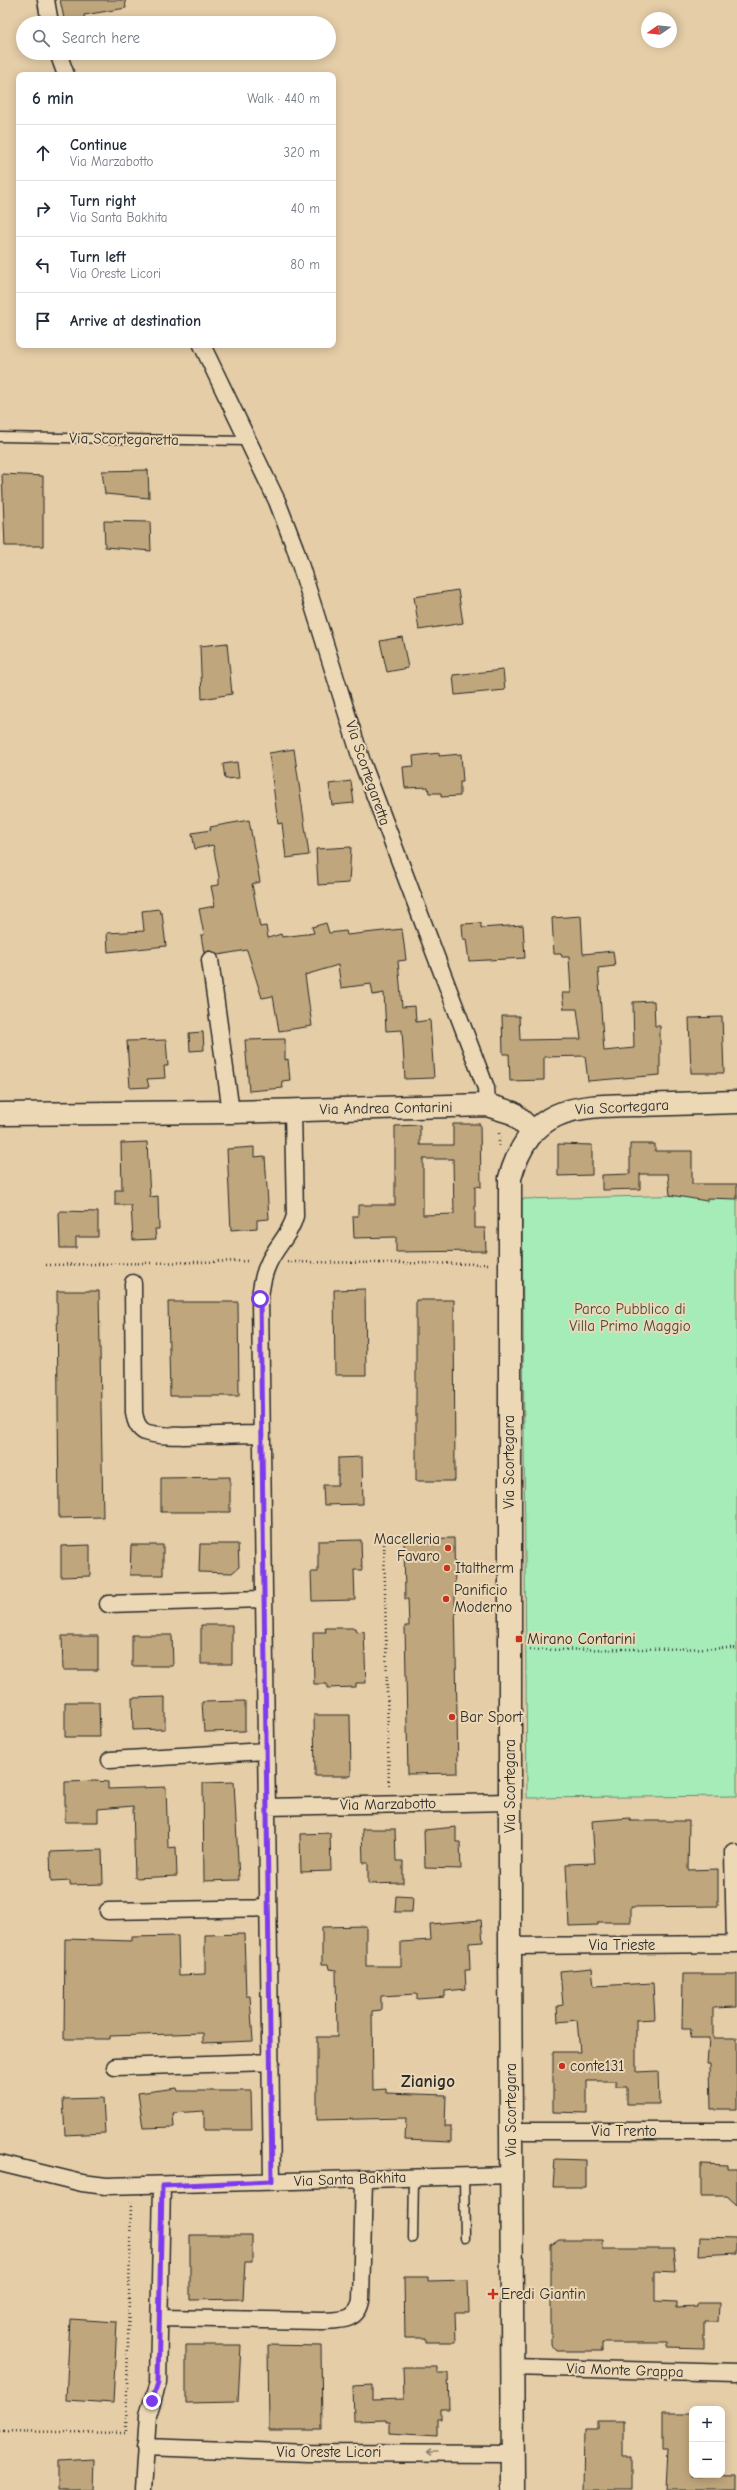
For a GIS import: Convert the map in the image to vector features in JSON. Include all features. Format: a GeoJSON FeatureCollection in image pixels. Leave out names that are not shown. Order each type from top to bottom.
{"type":"FeatureCollection","features":[{"type":"Feature","properties":{"kind":"street"},"geometry":{"type":"LineString","coordinates":[[46,0],[49,16]]}},
{"type":"Feature","properties":{"kind":"street"},"geometry":{"type":"LineString","coordinates":[[61,60],[65,72]]}},
{"type":"Feature","properties":{"kind":"street","name":"Via Scortegaretta"},"geometry":{"type":"LineString","coordinates":[[203,348],[277,501],[295,548],[362,762],[486,1088],[487,1105]]}},
{"type":"Feature","properties":{"kind":"street"},"geometry":{"type":"LineString","coordinates":[[210,960],[231,1112]]}},
{"type":"Feature","properties":{"kind":"street","name":"Via Scortegara"},"geometry":{"type":"LineString","coordinates":[[513,2490],[510,1946],[510,1178],[520,1151],[533,1132],[554,1116],[580,1107],[737,1102]]}},
{"type":"Feature","properties":{"kind":"street","name":"Via Andrea Contarini"},"geometry":{"type":"LineString","coordinates":[[0,1114],[231,1112],[487,1105],[513,1113],[533,1132]]}},
{"type":"Feature","properties":{"kind":"street"},"geometry":{"type":"LineString","coordinates":[[272,2181],[265,1751],[261,1286],[269,1262],[290,1232],[295,1216],[293,1110]]}},
{"type":"Feature","properties":{"kind":"street"},"geometry":{"type":"LineString","coordinates":[[133,1283],[134,1412],[138,1427],[145,1432],[162,1434],[262,1434]]}},
{"type":"Feature","properties":{"kind":"street"},"geometry":{"type":"LineString","coordinates":[[108,1604],[264,1599]]}},
{"type":"Feature","properties":{"kind":"street"},"geometry":{"type":"LineString","coordinates":[[110,1760],[265,1751]]}},
{"type":"Feature","properties":{"kind":"street","name":"Via Marzabotto"},"geometry":{"type":"LineString","coordinates":[[266,1807],[510,1802]]}},
{"type":"Feature","properties":{"kind":"street","name":"Via Trieste"},"geometry":{"type":"LineString","coordinates":[[510,1946],[736,1944],[733,1852]]}},
{"type":"Feature","properties":{"kind":"street"},"geometry":{"type":"LineString","coordinates":[[108,1911],[268,1908]]}},
{"type":"Feature","properties":{"kind":"street"},"geometry":{"type":"LineString","coordinates":[[115,2067],[271,2062]]}},
{"type":"Feature","properties":{"kind":"street","name":"Via Trento"},"geometry":{"type":"LineString","coordinates":[[512,2131],[737,2131]]}},
{"type":"Feature","properties":{"kind":"street","name":"Via Santa Bakhita"},"geometry":{"type":"LineString","coordinates":[[0,2163],[94,2185],[162,2186],[272,2181],[512,2174]]}},
{"type":"Feature","properties":{"kind":"street"},"geometry":{"type":"LineString","coordinates":[[160,2318],[345,2320],[352,2317],[359,2308],[361,2301],[364,2179]]}},
{"type":"Feature","properties":{"kind":"street"},"geometry":{"type":"LineString","coordinates":[[143,2490],[148,2415],[158,2383],[162,2186]]}},
{"type":"Feature","properties":{"kind":"street","name":"Via Monte Grappa"},"geometry":{"type":"LineString","coordinates":[[512,2367],[737,2373]]}},
{"type":"Feature","properties":{"kind":"street","name":"Via Oreste Licori"},"geometry":{"type":"LineString","coordinates":[[145,2447],[248,2452],[513,2454]]}},
{"type":"Feature","properties":{"kind":"lane","name":"Via Scortegaretta"},"geometry":{"type":"LineString","coordinates":[[0,437],[247,440]]}},
{"type":"Feature","properties":{"kind":"lane"},"geometry":{"type":"LineString","coordinates":[[464,2176],[466,2238]]}},
{"type":"Feature","properties":{"kind":"lane"},"geometry":{"type":"LineString","coordinates":[[413,2238],[414,2178]]}},
{"type":"Feature","properties":{"kind":"path"},"geometry":{"type":"LineString","coordinates":[[46,1265],[250,1261]]}},
{"type":"Feature","properties":{"kind":"path"},"geometry":{"type":"LineString","coordinates":[[283,1262],[491,1264]]}},
{"type":"Feature","properties":{"kind":"path"},"geometry":{"type":"LineString","coordinates":[[384,1540],[389,1804]]}},
{"type":"Feature","properties":{"kind":"path"},"geometry":{"type":"LineString","coordinates":[[510,1650],[737,1648]]}},
{"type":"Feature","properties":{"kind":"path"},"geometry":{"type":"LineString","coordinates":[[0,2431],[126,2433],[131,2197]]}},
{"type":"Feature","properties":{"kind":"green space","name":"Parco Pubblico di Villa Primo Maggio"},"geometry":{"type":"Polygon","coordinates":[[[737,1194],[737,1796],[527,1798],[522,1199],[737,1194]]]}},
{"type":"Feature","properties":{"kind":"building"},"geometry":{"type":"Polygon","coordinates":[[[60,0],[125,0],[126,8],[84,16],[63,16],[60,0]]]}},
{"type":"Feature","properties":{"kind":"building"},"geometry":{"type":"Polygon","coordinates":[[[148,470],[149,498],[105,494],[102,471],[148,470]]]}},
{"type":"Feature","properties":{"kind":"building"},"geometry":{"type":"Polygon","coordinates":[[[2,474],[43,476],[43,546],[5,546],[2,474]]]}},
{"type":"Feature","properties":{"kind":"building"},"geometry":{"type":"Polygon","coordinates":[[[104,521],[150,522],[151,551],[105,547],[104,521]]]}},
{"type":"Feature","properties":{"kind":"building"},"geometry":{"type":"Polygon","coordinates":[[[458,590],[463,623],[419,630],[414,597],[458,590]]]}},
{"type":"Feature","properties":{"kind":"building"},"geometry":{"type":"Polygon","coordinates":[[[402,637],[408,668],[387,672],[380,641],[402,637]]]}},
{"type":"Feature","properties":{"kind":"building"},"geometry":{"type":"Polygon","coordinates":[[[227,643],[232,694],[202,699],[200,646],[227,643]]]}},
{"type":"Feature","properties":{"kind":"building"},"geometry":{"type":"Polygon","coordinates":[[[503,670],[505,690],[455,695],[453,675],[503,670]]]}},
{"type":"Feature","properties":{"kind":"building"},"geometry":{"type":"Polygon","coordinates":[[[294,749],[309,855],[286,858],[282,823],[278,824],[269,753],[294,749]]]}},
{"type":"Feature","properties":{"kind":"building"},"geometry":{"type":"Polygon","coordinates":[[[439,753],[439,756],[461,754],[463,782],[460,782],[460,796],[441,797],[441,793],[429,793],[428,787],[405,788],[403,767],[414,766],[413,756],[439,753]]]}},
{"type":"Feature","properties":{"kind":"building"},"geometry":{"type":"Polygon","coordinates":[[[237,762],[239,778],[225,779],[223,764],[237,762]]]}},
{"type":"Feature","properties":{"kind":"building"},"geometry":{"type":"Polygon","coordinates":[[[351,781],[354,803],[332,805],[329,784],[351,781]]]}},
{"type":"Feature","properties":{"kind":"building"},"geometry":{"type":"Polygon","coordinates":[[[249,820],[260,882],[252,884],[260,927],[266,926],[268,938],[281,934],[282,937],[314,933],[312,927],[326,923],[329,933],[346,931],[347,935],[402,929],[406,960],[398,961],[402,1007],[415,1006],[416,1022],[430,1020],[434,1078],[405,1079],[402,1030],[386,1031],[384,993],[373,995],[371,984],[341,988],[338,965],[305,975],[312,1026],[279,1031],[273,996],[262,998],[247,950],[218,955],[209,951],[204,953],[201,935],[204,935],[199,909],[215,906],[211,886],[219,885],[219,877],[213,845],[195,849],[192,833],[211,830],[210,827],[249,820]]]}},
{"type":"Feature","properties":{"kind":"building"},"geometry":{"type":"Polygon","coordinates":[[[351,847],[349,883],[318,885],[316,849],[351,847]]]}},
{"type":"Feature","properties":{"kind":"building"},"geometry":{"type":"Polygon","coordinates":[[[159,909],[160,913],[162,913],[166,946],[108,952],[107,933],[144,931],[142,911],[159,909]]]}},
{"type":"Feature","properties":{"kind":"building"},"geometry":{"type":"Polygon","coordinates":[[[581,916],[583,954],[613,951],[615,966],[598,968],[604,1051],[634,1048],[633,1002],[654,1001],[655,1026],[660,1026],[660,1075],[588,1081],[585,1056],[544,1057],[544,1080],[510,1081],[509,1054],[503,1054],[502,1016],[519,1016],[520,1040],[581,1039],[577,1009],[564,1009],[562,993],[571,993],[569,957],[562,957],[561,954],[554,954],[552,918],[581,916]]]}},
{"type":"Feature","properties":{"kind":"building"},"geometry":{"type":"Polygon","coordinates":[[[481,923],[481,928],[523,925],[525,958],[469,961],[466,939],[463,939],[462,924],[481,923]]]}},
{"type":"Feature","properties":{"kind":"building"},"geometry":{"type":"Polygon","coordinates":[[[722,1017],[724,1073],[691,1073],[689,1018],[722,1017]]]}},
{"type":"Feature","properties":{"kind":"building"},"geometry":{"type":"Polygon","coordinates":[[[203,1032],[204,1050],[190,1051],[189,1033],[203,1032]]]}},
{"type":"Feature","properties":{"kind":"building"},"geometry":{"type":"Polygon","coordinates":[[[285,1039],[285,1060],[288,1059],[290,1080],[282,1081],[283,1088],[249,1091],[245,1040],[285,1039]]]}},
{"type":"Feature","properties":{"kind":"building"},"geometry":{"type":"Polygon","coordinates":[[[166,1040],[168,1066],[164,1066],[165,1078],[147,1079],[149,1087],[130,1088],[127,1041],[166,1040]]]}},
{"type":"Feature","properties":{"kind":"building"},"geometry":{"type":"Polygon","coordinates":[[[453,1124],[480,1124],[481,1187],[475,1186],[475,1228],[485,1228],[486,1251],[396,1252],[396,1237],[354,1238],[353,1216],[358,1216],[358,1205],[395,1205],[395,1126],[420,1125],[420,1145],[453,1145],[453,1124]],[[423,1159],[423,1215],[454,1214],[453,1159],[423,1159]]]}},
{"type":"Feature","properties":{"kind":"building"},"geometry":{"type":"Polygon","coordinates":[[[147,1142],[150,1197],[158,1196],[159,1229],[155,1229],[156,1239],[133,1240],[131,1205],[115,1205],[115,1190],[122,1190],[121,1143],[147,1142]]]}},
{"type":"Feature","properties":{"kind":"building"},"geometry":{"type":"Polygon","coordinates":[[[558,1144],[592,1145],[592,1175],[558,1176],[558,1144]]]}},
{"type":"Feature","properties":{"kind":"building"},"geometry":{"type":"Polygon","coordinates":[[[630,1144],[655,1144],[655,1151],[692,1151],[692,1184],[737,1184],[737,1199],[707,1198],[707,1201],[670,1195],[668,1174],[640,1174],[640,1189],[602,1190],[602,1175],[630,1174],[630,1144]]]}},
{"type":"Feature","properties":{"kind":"building"},"geometry":{"type":"Polygon","coordinates":[[[254,1147],[254,1157],[265,1156],[269,1219],[257,1220],[257,1228],[231,1230],[227,1149],[254,1147]]]}},
{"type":"Feature","properties":{"kind":"building"},"geometry":{"type":"Polygon","coordinates":[[[61,1211],[98,1212],[98,1237],[76,1237],[76,1248],[60,1248],[59,1213],[61,1211]]]}},
{"type":"Feature","properties":{"kind":"building"},"geometry":{"type":"Polygon","coordinates":[[[365,1289],[366,1375],[335,1375],[334,1290],[365,1289]]]}},
{"type":"Feature","properties":{"kind":"building"},"geometry":{"type":"Polygon","coordinates":[[[57,1291],[99,1291],[103,1517],[59,1518],[57,1291]]]}},
{"type":"Feature","properties":{"kind":"building"},"geometry":{"type":"Polygon","coordinates":[[[416,1300],[454,1300],[455,1481],[416,1481],[416,1300]]]}},
{"type":"Feature","properties":{"kind":"building"},"geometry":{"type":"Polygon","coordinates":[[[168,1302],[238,1302],[239,1396],[170,1396],[168,1302]]]}},
{"type":"Feature","properties":{"kind":"building"},"geometry":{"type":"Polygon","coordinates":[[[362,1457],[363,1504],[324,1505],[323,1485],[338,1485],[338,1458],[362,1457]]]}},
{"type":"Feature","properties":{"kind":"building"},"geometry":{"type":"Polygon","coordinates":[[[230,1477],[230,1512],[161,1512],[161,1478],[230,1477]]]}},
{"type":"Feature","properties":{"kind":"building"},"geometry":{"type":"Polygon","coordinates":[[[454,1538],[458,1773],[408,1774],[405,1626],[409,1626],[408,1599],[405,1599],[404,1539],[454,1538]]]}},
{"type":"Feature","properties":{"kind":"building"},"geometry":{"type":"Polygon","coordinates":[[[361,1540],[362,1570],[354,1570],[355,1600],[312,1601],[311,1572],[318,1572],[318,1541],[361,1540]]]}},
{"type":"Feature","properties":{"kind":"building"},"geometry":{"type":"Polygon","coordinates":[[[200,1544],[238,1544],[239,1567],[232,1573],[199,1572],[200,1544]]]}},
{"type":"Feature","properties":{"kind":"building"},"geometry":{"type":"Polygon","coordinates":[[[90,1545],[90,1576],[61,1577],[61,1546],[90,1545]]]}},
{"type":"Feature","properties":{"kind":"building"},"geometry":{"type":"Polygon","coordinates":[[[131,1545],[163,1545],[163,1575],[130,1575],[131,1545]]]}},
{"type":"Feature","properties":{"kind":"building"},"geometry":{"type":"Polygon","coordinates":[[[201,1625],[232,1625],[232,1664],[201,1664],[201,1625]]]}},
{"type":"Feature","properties":{"kind":"building"},"geometry":{"type":"Polygon","coordinates":[[[325,1628],[355,1628],[356,1632],[364,1631],[366,1683],[356,1683],[356,1687],[327,1688],[327,1684],[314,1684],[313,1632],[326,1632],[325,1628]]]}},
{"type":"Feature","properties":{"kind":"building"},"geometry":{"type":"Polygon","coordinates":[[[132,1635],[172,1635],[173,1666],[132,1666],[132,1635]]]}},
{"type":"Feature","properties":{"kind":"building"},"geometry":{"type":"Polygon","coordinates":[[[62,1636],[98,1636],[98,1670],[63,1670],[62,1636]]]}},
{"type":"Feature","properties":{"kind":"building"},"geometry":{"type":"Polygon","coordinates":[[[165,1697],[165,1729],[133,1730],[132,1698],[165,1697]]]}},
{"type":"Feature","properties":{"kind":"building"},"geometry":{"type":"Polygon","coordinates":[[[245,1701],[245,1731],[204,1732],[202,1702],[245,1701]]]}},
{"type":"Feature","properties":{"kind":"building"},"geometry":{"type":"Polygon","coordinates":[[[65,1702],[99,1702],[100,1737],[65,1737],[65,1702]]]}},
{"type":"Feature","properties":{"kind":"building"},"geometry":{"type":"Polygon","coordinates":[[[314,1715],[350,1715],[351,1776],[315,1776],[314,1715]]]}},
{"type":"Feature","properties":{"kind":"building"},"geometry":{"type":"Polygon","coordinates":[[[65,1782],[108,1782],[108,1789],[166,1787],[168,1848],[176,1847],[177,1876],[135,1878],[133,1806],[98,1809],[98,1822],[65,1822],[65,1782]]]}},
{"type":"Feature","properties":{"kind":"building"},"geometry":{"type":"Polygon","coordinates":[[[234,1782],[239,1880],[204,1881],[203,1783],[234,1782]]]}},
{"type":"Feature","properties":{"kind":"building"},"geometry":{"type":"Polygon","coordinates":[[[630,1818],[630,1821],[689,1821],[688,1870],[718,1869],[718,1906],[631,1907],[631,1922],[598,1922],[598,1925],[569,1926],[566,1864],[595,1863],[592,1821],[630,1818]]]}},
{"type":"Feature","properties":{"kind":"building"},"geometry":{"type":"Polygon","coordinates":[[[456,1827],[456,1842],[460,1842],[461,1869],[425,1868],[424,1830],[456,1827]]]}},
{"type":"Feature","properties":{"kind":"building"},"geometry":{"type":"Polygon","coordinates":[[[362,1829],[395,1829],[396,1861],[403,1861],[403,1883],[368,1884],[368,1863],[363,1863],[362,1829]]]}},
{"type":"Feature","properties":{"kind":"building"},"geometry":{"type":"Polygon","coordinates":[[[330,1833],[331,1871],[301,1872],[300,1834],[330,1833]]]}},
{"type":"Feature","properties":{"kind":"building"},"geometry":{"type":"Polygon","coordinates":[[[102,1850],[103,1884],[70,1885],[70,1881],[51,1882],[50,1852],[102,1850]]]}},
{"type":"Feature","properties":{"kind":"building"},"geometry":{"type":"Polygon","coordinates":[[[396,1896],[413,1897],[412,1912],[395,1912],[396,1896]]]}},
{"type":"Feature","properties":{"kind":"building"},"geometry":{"type":"Polygon","coordinates":[[[481,1920],[483,1942],[469,1943],[470,1970],[465,1970],[466,1989],[445,1991],[445,1997],[417,1999],[417,1994],[381,1996],[381,2010],[372,2011],[373,2090],[386,2089],[386,2093],[446,2095],[445,2126],[451,2126],[451,2142],[405,2140],[406,2118],[317,2120],[317,2037],[337,2037],[336,1970],[329,1969],[328,1964],[322,1964],[322,1927],[366,1926],[366,1966],[401,1966],[401,1942],[431,1940],[430,1924],[481,1920]]]}},
{"type":"Feature","properties":{"kind":"building"},"geometry":{"type":"Polygon","coordinates":[[[244,1934],[246,1996],[250,1996],[253,2041],[203,2043],[203,2033],[110,2036],[110,2039],[64,2039],[65,1939],[132,1941],[132,1937],[178,1936],[179,1975],[205,1974],[205,1935],[244,1934]]]}},
{"type":"Feature","properties":{"kind":"building"},"geometry":{"type":"Polygon","coordinates":[[[592,1968],[594,1986],[653,1983],[655,2019],[636,2020],[636,2072],[658,2071],[659,2104],[627,2104],[627,2087],[616,2087],[616,2081],[587,2081],[587,2113],[553,2112],[553,2052],[580,2052],[577,2020],[558,2022],[557,2006],[563,2005],[560,1971],[592,1968]]]}},
{"type":"Feature","properties":{"kind":"building"},"geometry":{"type":"Polygon","coordinates":[[[683,1974],[737,1974],[737,2007],[713,2008],[713,2038],[737,2038],[737,2109],[711,2109],[710,2064],[707,2064],[709,2038],[690,2038],[691,2029],[682,2029],[683,1974]]]}},
{"type":"Feature","properties":{"kind":"building"},"geometry":{"type":"Polygon","coordinates":[[[177,2088],[178,2091],[251,2091],[252,2130],[204,2130],[204,2111],[173,2113],[174,2127],[143,2128],[138,2093],[177,2088]]]}},
{"type":"Feature","properties":{"kind":"building"},"geometry":{"type":"Polygon","coordinates":[[[103,2098],[105,2133],[65,2135],[63,2099],[103,2098]]]}},
{"type":"Feature","properties":{"kind":"building"},"geometry":{"type":"Polygon","coordinates":[[[555,2159],[586,2160],[586,2187],[553,2187],[555,2159]]]}},
{"type":"Feature","properties":{"kind":"building"},"geometry":{"type":"Polygon","coordinates":[[[701,2164],[727,2165],[727,2169],[737,2169],[737,2205],[727,2196],[701,2196],[701,2164]]]}},
{"type":"Feature","properties":{"kind":"building"},"geometry":{"type":"Polygon","coordinates":[[[190,2235],[252,2235],[252,2262],[245,2262],[243,2299],[190,2300],[190,2235]]]}},
{"type":"Feature","properties":{"kind":"building"},"geometry":{"type":"Polygon","coordinates":[[[700,2237],[737,2238],[737,2253],[699,2255],[700,2237]]]}},
{"type":"Feature","properties":{"kind":"building"},"geometry":{"type":"Polygon","coordinates":[[[559,2240],[603,2240],[603,2249],[674,2249],[676,2272],[655,2271],[655,2301],[677,2302],[677,2307],[698,2306],[698,2303],[719,2303],[718,2322],[704,2322],[704,2348],[668,2347],[668,2343],[602,2343],[602,2351],[557,2351],[551,2344],[551,2245],[559,2240]]]}},
{"type":"Feature","properties":{"kind":"building"},"geometry":{"type":"Polygon","coordinates":[[[404,2277],[428,2277],[428,2281],[468,2280],[469,2312],[455,2312],[456,2342],[425,2342],[425,2338],[405,2338],[404,2277]]]}},
{"type":"Feature","properties":{"kind":"building"},"geometry":{"type":"Polygon","coordinates":[[[70,2319],[117,2322],[113,2403],[66,2400],[70,2319]]]}},
{"type":"Feature","properties":{"kind":"building"},"geometry":{"type":"Polygon","coordinates":[[[186,2345],[241,2345],[238,2402],[186,2403],[186,2345]]]}},
{"type":"Feature","properties":{"kind":"building"},"geometry":{"type":"Polygon","coordinates":[[[268,2345],[321,2346],[322,2430],[269,2430],[268,2345]]]}},
{"type":"Feature","properties":{"kind":"building"},"geometry":{"type":"Polygon","coordinates":[[[403,2367],[437,2367],[437,2373],[448,2373],[449,2409],[441,2409],[441,2419],[437,2419],[437,2436],[390,2433],[390,2422],[386,2422],[386,2420],[354,2421],[353,2386],[372,2385],[372,2400],[404,2399],[403,2367]]]}},
{"type":"Feature","properties":{"kind":"building"},"geometry":{"type":"Polygon","coordinates":[[[663,2413],[689,2413],[689,2478],[725,2478],[725,2476],[737,2476],[737,2490],[666,2490],[668,2448],[663,2448],[663,2413]]]}},
{"type":"Feature","properties":{"kind":"building"},"geometry":{"type":"Polygon","coordinates":[[[597,2421],[623,2421],[623,2456],[632,2456],[632,2490],[583,2490],[584,2430],[597,2430],[597,2421]]]}},
{"type":"Feature","properties":{"kind":"building"},"geometry":{"type":"Polygon","coordinates":[[[94,2459],[93,2490],[58,2490],[58,2461],[94,2459]]]}},
{"type":"Feature","properties":{"kind":"place","name":"Macelleria Favaro"},"geometry":{"type":"Point","coordinates":[448,1548]}},
{"type":"Feature","properties":{"kind":"place","name":"Italtherm"},"geometry":{"type":"Point","coordinates":[447,1568]}},
{"type":"Feature","properties":{"kind":"place","name":"Panificio Moderno"},"geometry":{"type":"Point","coordinates":[446,1599]}},
{"type":"Feature","properties":{"kind":"place","name":"Mirano Contarini"},"geometry":{"type":"Point","coordinates":[519,1639]}},
{"type":"Feature","properties":{"kind":"place","name":"Bar Sport"},"geometry":{"type":"Point","coordinates":[452,1717]}},
{"type":"Feature","properties":{"kind":"place","name":"conte131"},"geometry":{"type":"Point","coordinates":[562,2066]}},
{"type":"Feature","properties":{"kind":"place","name":"Eredi Giantin"},"geometry":{"type":"Point","coordinates":[493,2294]}},
{"type":"Feature","properties":{"kind":"district","name":"Zianigo"},"geometry":{"type":"Point","coordinates":[428,2081]}},
{"type":"Feature","properties":{"kind":"route"},"geometry":{"type":"LineString","coordinates":[[152,2401],[158,2383],[162,2186],[272,2181],[260,1299]]}}]}
